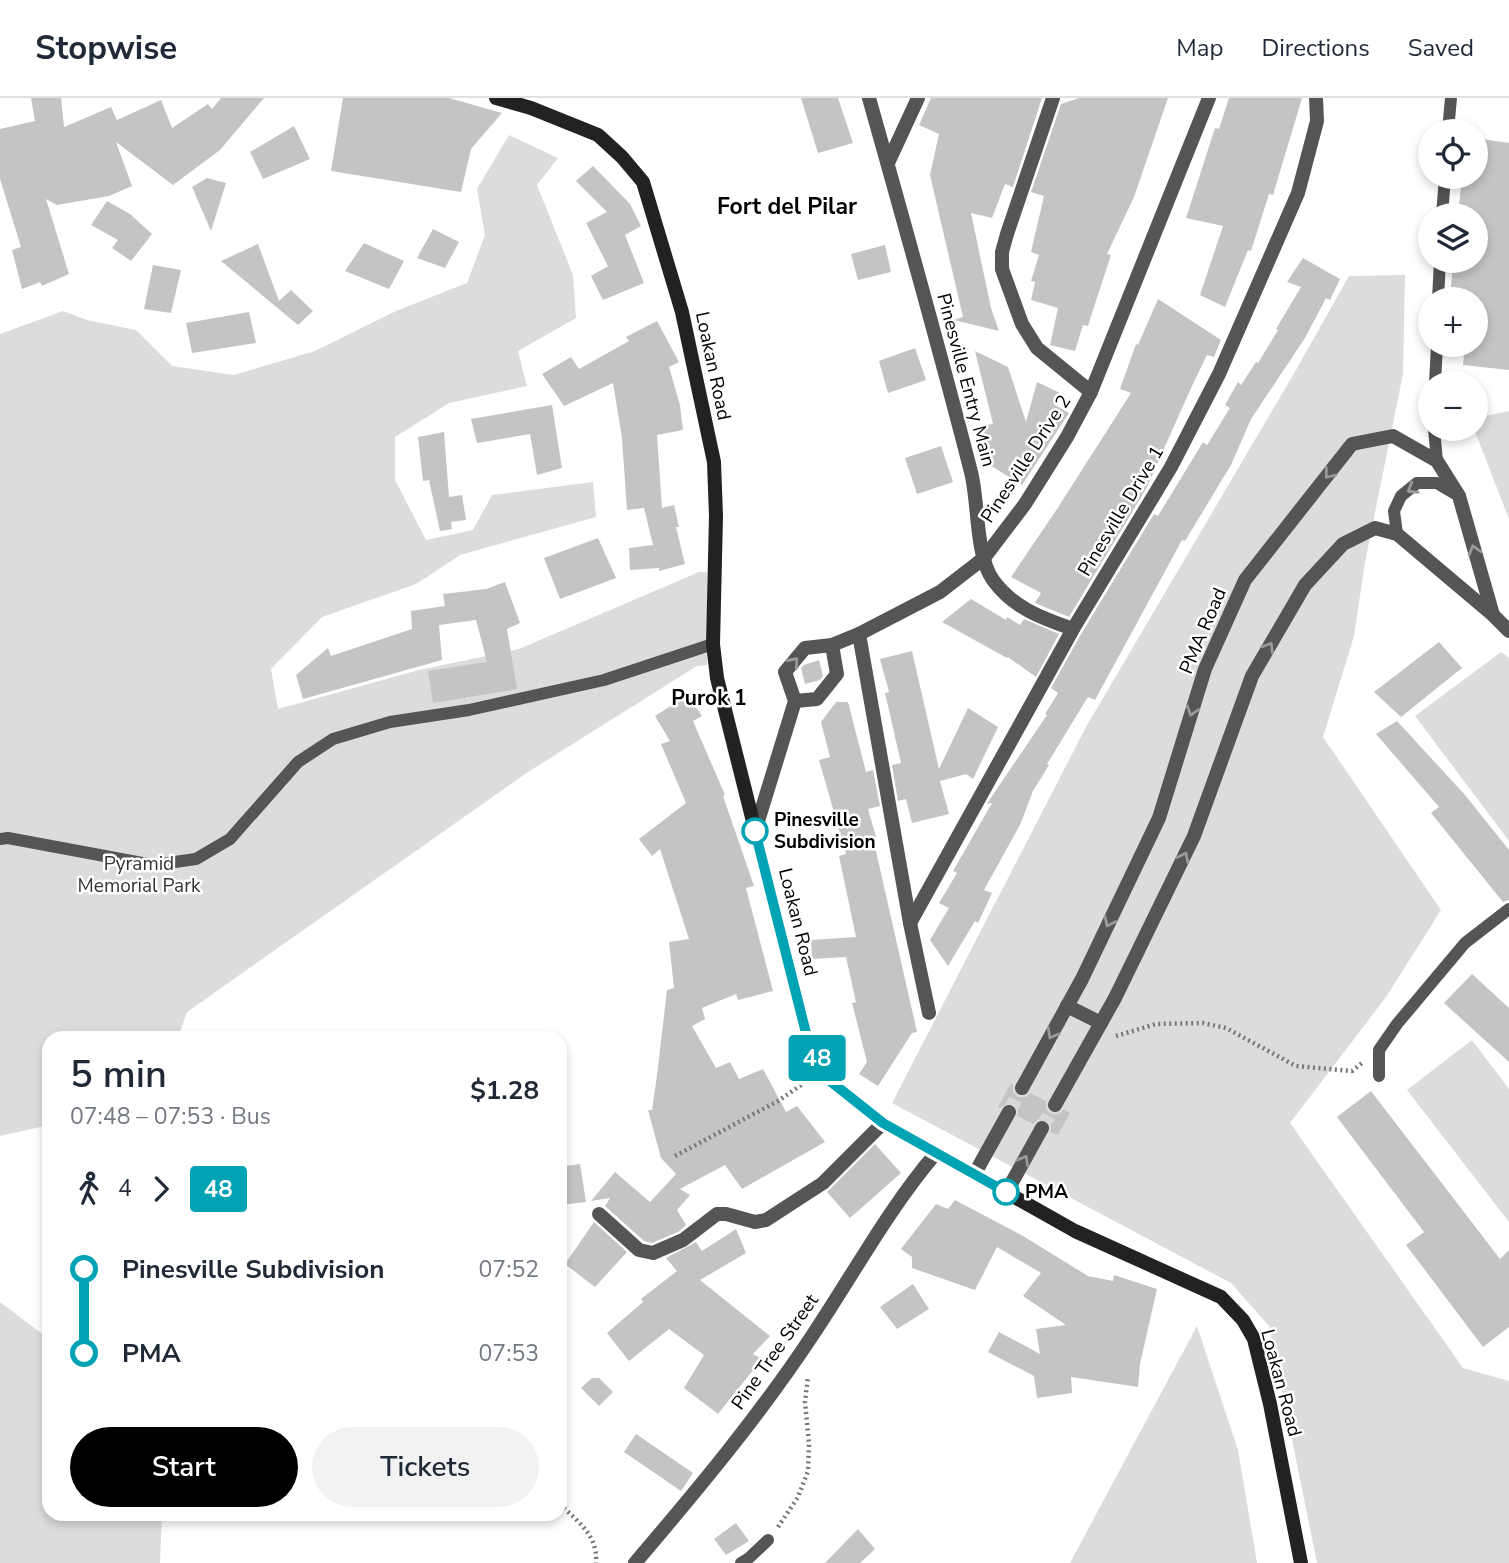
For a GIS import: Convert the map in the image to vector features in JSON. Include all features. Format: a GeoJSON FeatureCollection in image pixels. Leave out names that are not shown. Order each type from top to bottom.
{"type":"FeatureCollection","features":[{"type":"Feature","properties":{"kind":"main road","name":"Loakan Road"},"geometry":{"type":"LineString","coordinates":[[496,98],[531,108],[598,135],[622,157],[642,182],[682,312],[714,462],[716,516],[713,645],[719,690],[806,1033],[822,1070],[830,1081],[883,1123],[974,1175],[1075,1231],[1221,1297],[1243,1320],[1254,1339],[1270,1404],[1301,1563]]}},
{"type":"Feature","properties":{"kind":"street","name":"Pinesville Entry Main"},"geometry":{"type":"LineString","coordinates":[[869,98],[972,476],[984,558],[991,578],[1009,599],[1031,614],[1073,629]]}},
{"type":"Feature","properties":{"kind":"street"},"geometry":{"type":"LineString","coordinates":[[888,163],[918,98]]}},
{"type":"Feature","properties":{"kind":"street"},"geometry":{"type":"LineString","coordinates":[[1053,98],[1007,234],[1002,252],[1002,269],[1022,324],[1037,348],[1091,392]]}},
{"type":"Feature","properties":{"kind":"street","name":"Pinesville Drive 2"},"geometry":{"type":"LineString","coordinates":[[832,645],[940,592],[984,558],[1025,504],[1067,437],[1091,392],[1209,98]]}},
{"type":"Feature","properties":{"kind":"street","name":"Pinesville Drive 1"},"geometry":{"type":"LineString","coordinates":[[910,923],[1073,629],[1171,467],[1219,374],[1298,193],[1317,121],[1316,98]]}},
{"type":"Feature","properties":{"kind":"street","name":"PMA Road"},"geometry":{"type":"LineString","coordinates":[[1022,1088],[1067,1006],[1159,818],[1205,669],[1245,580],[1352,444],[1393,436],[1437,461],[1459,496],[1493,615]]}},
{"type":"Feature","properties":{"kind":"street"},"geometry":{"type":"LineString","coordinates":[[1055,1105],[1101,1023],[1194,836],[1252,676],[1305,585],[1343,544],[1375,528],[1397,534]]}},
{"type":"Feature","properties":{"kind":"street","name":"PMA Road"},"geometry":{"type":"LineString","coordinates":[[1397,534],[1509,631]]}},
{"type":"Feature","properties":{"kind":"street"},"geometry":{"type":"LineString","coordinates":[[859,634],[910,923],[929,1013]]}},
{"type":"Feature","properties":{"kind":"street"},"geometry":{"type":"LineString","coordinates":[[755,831],[795,701],[785,672],[805,648],[832,645],[837,674],[817,699],[795,701]]}},
{"type":"Feature","properties":{"kind":"street"},"geometry":{"type":"LineString","coordinates":[[1067,1006],[1101,1023]]}},
{"type":"Feature","properties":{"kind":"street"},"geometry":{"type":"LineString","coordinates":[[974,1175],[1009,1112]]}},
{"type":"Feature","properties":{"kind":"street"},"geometry":{"type":"LineString","coordinates":[[599,1214],[639,1250],[653,1252],[683,1240],[717,1214],[755,1222],[766,1220],[822,1183],[883,1123]]}},
{"type":"Feature","properties":{"kind":"street"},"geometry":{"type":"LineString","coordinates":[[1006,1192],[1042,1128]]}},
{"type":"Feature","properties":{"kind":"street","name":"Pine Tree Street"},"geometry":{"type":"LineString","coordinates":[[635,1563],[716,1469],[814,1334],[862,1256],[936,1153]]}},
{"type":"Feature","properties":{"kind":"lane"},"geometry":{"type":"LineString","coordinates":[[1449,119],[1451,98]]}},
{"type":"Feature","properties":{"kind":"lane"},"geometry":{"type":"LineString","coordinates":[[1435,441],[1437,461]]}},
{"type":"Feature","properties":{"kind":"lane"},"geometry":{"type":"LineString","coordinates":[[1397,534],[1394,511],[1401,496],[1417,483],[1437,483],[1459,496]]}},
{"type":"Feature","properties":{"kind":"lane"},"geometry":{"type":"LineString","coordinates":[[0,839],[8,838],[153,866],[196,859],[230,839],[298,762],[333,739],[390,722],[469,710],[604,680],[713,645]]}},
{"type":"Feature","properties":{"kind":"lane"},"geometry":{"type":"LineString","coordinates":[[1379,1076],[1379,1050],[1397,1024],[1465,943],[1509,909]]}},
{"type":"Feature","properties":{"kind":"lane"},"geometry":{"type":"LineString","coordinates":[[741,1563],[768,1540]]}},
{"type":"Feature","properties":{"kind":"path"},"geometry":{"type":"LineString","coordinates":[[1104,1039],[1156,1024],[1203,1023],[1226,1028],[1296,1066],[1352,1071],[1379,1050]]}},
{"type":"Feature","properties":{"kind":"path"},"geometry":{"type":"LineString","coordinates":[[675,1156],[778,1101],[822,1070]]}},
{"type":"Feature","properties":{"kind":"path"},"geometry":{"type":"LineString","coordinates":[[768,1540],[799,1497],[808,1471],[809,1444],[805,1402],[808,1375]]}},
{"type":"Feature","properties":{"kind":"path"},"geometry":{"type":"LineString","coordinates":[[567,1510],[591,1537],[596,1563]]}},
{"type":"Feature","properties":{"kind":"green space","name":"Pyramid Memorial Park"},"geometry":{"type":"Polygon","coordinates":[[[509,135],[558,158],[537,185],[573,275],[576,318],[518,351],[527,386],[449,403],[395,437],[395,480],[426,540],[473,530],[492,495],[593,482],[596,517],[460,555],[416,584],[322,617],[271,669],[278,709],[419,670],[519,649],[699,572],[707,572],[707,665],[697,666],[528,772],[187,1012],[180,1031],[42,1031],[42,1127],[0,1136],[0,334],[63,311],[87,320],[136,330],[172,366],[234,375],[315,351],[396,311],[467,283],[485,235],[477,189],[509,135]]]}},
{"type":"Feature","properties":{"kind":"green space"},"geometry":{"type":"Polygon","coordinates":[[[1405,275],[1403,374],[1365,562],[1354,636],[1323,737],[1441,910],[1386,997],[1290,1123],[1463,1368],[1509,1381],[1509,1563],[1317,1563],[1269,1326],[1231,1283],[892,1103],[1086,727],[1349,276],[1405,275]]]}},
{"type":"Feature","properties":{"kind":"green space"},"geometry":{"type":"Polygon","coordinates":[[[1509,411],[1509,519],[1479,441],[1488,441],[1488,415],[1509,411]]]}},
{"type":"Feature","properties":{"kind":"green space"},"geometry":{"type":"Polygon","coordinates":[[[1501,652],[1509,658],[1509,841],[1415,716],[1501,652]]]}},
{"type":"Feature","properties":{"kind":"green space"},"geometry":{"type":"Polygon","coordinates":[[[1472,1040],[1509,1089],[1509,1222],[1407,1090],[1472,1040]]]}},
{"type":"Feature","properties":{"kind":"green space"},"geometry":{"type":"Polygon","coordinates":[[[0,1302],[42,1334],[42,1521],[162,1521],[160,1563],[0,1563],[0,1302]]]}},
{"type":"Feature","properties":{"kind":"green space"},"geometry":{"type":"Polygon","coordinates":[[[1197,1326],[1238,1450],[1257,1563],[1070,1563],[1197,1326]]]}},
{"type":"Feature","properties":{"kind":"building"},"geometry":{"type":"Polygon","coordinates":[[[31,98],[61,98],[64,127],[111,107],[117,120],[161,100],[172,128],[208,104],[212,109],[221,98],[264,98],[220,150],[173,185],[116,142],[132,186],[109,196],[57,205],[46,199],[69,274],[42,286],[40,282],[22,289],[12,250],[21,247],[0,179],[0,129],[35,121],[31,98]]]}},
{"type":"Feature","properties":{"kind":"building"},"geometry":{"type":"Polygon","coordinates":[[[343,98],[449,98],[502,113],[471,149],[461,192],[331,171],[343,98]]]}},
{"type":"Feature","properties":{"kind":"building"},"geometry":{"type":"Polygon","coordinates":[[[801,98],[838,98],[853,143],[818,153],[801,98]]]}},
{"type":"Feature","properties":{"kind":"building"},"geometry":{"type":"Polygon","coordinates":[[[931,98],[1042,98],[1013,187],[1005,184],[992,218],[971,213],[991,308],[999,331],[954,320],[963,317],[930,175],[939,134],[919,125],[931,98]]]}},
{"type":"Feature","properties":{"kind":"building"},"geometry":{"type":"Polygon","coordinates":[[[1079,98],[1168,98],[1134,197],[1107,254],[1111,255],[1088,326],[1083,325],[1075,351],[1050,345],[1058,308],[1031,300],[1035,282],[1031,281],[1039,255],[1031,252],[1044,196],[1031,192],[1061,104],[1079,98]]]}},
{"type":"Feature","properties":{"kind":"building"},"geometry":{"type":"Polygon","coordinates":[[[1229,98],[1302,98],[1273,195],[1269,194],[1251,251],[1248,250],[1225,307],[1200,295],[1223,226],[1186,218],[1215,128],[1219,129],[1229,98]]]}},
{"type":"Feature","properties":{"kind":"building"},"geometry":{"type":"Polygon","coordinates":[[[294,126],[310,159],[263,179],[250,152],[294,126]]]}},
{"type":"Feature","properties":{"kind":"building"},"geometry":{"type":"Polygon","coordinates":[[[1488,140],[1509,143],[1509,370],[1463,365],[1464,357],[1488,357],[1488,287],[1451,287],[1452,273],[1488,273],[1488,203],[1459,203],[1461,189],[1488,189],[1488,140]]]}},
{"type":"Feature","properties":{"kind":"building"},"geometry":{"type":"Polygon","coordinates":[[[593,166],[630,204],[641,226],[625,235],[644,283],[603,300],[591,276],[608,266],[586,223],[607,212],[576,181],[593,166]]]}},
{"type":"Feature","properties":{"kind":"building"},"geometry":{"type":"Polygon","coordinates":[[[207,178],[226,183],[211,231],[192,187],[207,178]]]}},
{"type":"Feature","properties":{"kind":"building"},"geometry":{"type":"Polygon","coordinates":[[[107,201],[130,214],[152,234],[131,261],[112,248],[118,240],[91,225],[107,201]]]}},
{"type":"Feature","properties":{"kind":"building"},"geometry":{"type":"Polygon","coordinates":[[[433,229],[459,242],[445,268],[417,258],[433,229]]]}},
{"type":"Feature","properties":{"kind":"building"},"geometry":{"type":"Polygon","coordinates":[[[364,243],[404,261],[389,289],[345,271],[364,243]]]}},
{"type":"Feature","properties":{"kind":"building"},"geometry":{"type":"Polygon","coordinates":[[[258,244],[279,301],[291,290],[313,311],[298,325],[221,261],[258,244]]]}},
{"type":"Feature","properties":{"kind":"building"},"geometry":{"type":"Polygon","coordinates":[[[885,245],[891,272],[858,280],[851,254],[885,245]]]}},
{"type":"Feature","properties":{"kind":"building"},"geometry":{"type":"Polygon","coordinates":[[[1303,258],[1340,279],[1330,300],[1326,298],[1305,338],[1251,419],[1231,465],[1185,541],[1182,540],[1095,700],[1088,697],[1047,764],[1049,765],[1033,791],[1020,825],[984,890],[992,893],[978,923],[975,921],[948,966],[930,940],[949,908],[939,903],[957,873],[953,871],[992,803],[987,804],[990,799],[1047,715],[1045,714],[1058,693],[1051,688],[1081,634],[1154,514],[1158,516],[1203,442],[1207,445],[1230,408],[1225,405],[1238,382],[1241,385],[1256,362],[1258,363],[1278,330],[1276,329],[1301,287],[1287,282],[1303,258]]]}},
{"type":"Feature","properties":{"kind":"building"},"geometry":{"type":"Polygon","coordinates":[[[153,265],[181,270],[171,313],[144,309],[153,265]]]}},
{"type":"Feature","properties":{"kind":"building"},"geometry":{"type":"Polygon","coordinates":[[[1158,299],[1221,340],[1214,357],[1207,355],[1146,489],[1069,617],[1035,603],[1041,593],[1011,577],[1131,393],[1120,389],[1136,344],[1138,345],[1158,299]]]}},
{"type":"Feature","properties":{"kind":"building"},"geometry":{"type":"Polygon","coordinates":[[[249,312],[256,343],[192,353],[186,323],[249,312]]]}},
{"type":"Feature","properties":{"kind":"building"},"geometry":{"type":"Polygon","coordinates":[[[657,321],[679,362],[669,367],[680,405],[683,430],[657,435],[662,508],[674,505],[685,564],[659,571],[659,568],[630,570],[629,548],[653,545],[644,508],[627,510],[622,438],[613,383],[564,406],[542,374],[571,357],[579,369],[629,341],[626,337],[657,321]]]}},
{"type":"Feature","properties":{"kind":"building"},"geometry":{"type":"Polygon","coordinates":[[[915,348],[926,380],[888,393],[879,361],[915,348]]]}},
{"type":"Feature","properties":{"kind":"building"},"geometry":{"type":"Polygon","coordinates":[[[975,351],[1008,367],[1026,422],[1037,382],[1062,394],[1055,405],[1069,413],[1022,485],[985,462],[981,426],[993,424],[975,351]]]}},
{"type":"Feature","properties":{"kind":"building"},"geometry":{"type":"Polygon","coordinates":[[[552,405],[562,468],[537,475],[530,434],[477,443],[471,419],[552,405]]]}},
{"type":"Feature","properties":{"kind":"building"},"geometry":{"type":"Polygon","coordinates":[[[444,432],[449,497],[462,495],[466,520],[451,522],[452,529],[440,531],[429,480],[423,481],[418,437],[444,432]]]}},
{"type":"Feature","properties":{"kind":"building"},"geometry":{"type":"Polygon","coordinates":[[[941,446],[953,482],[917,494],[905,458],[941,446]]]}},
{"type":"Feature","properties":{"kind":"building"},"geometry":{"type":"Polygon","coordinates":[[[598,538],[616,578],[560,599],[544,558],[598,538]]]}},
{"type":"Feature","properties":{"kind":"building"},"geometry":{"type":"Polygon","coordinates":[[[505,582],[520,623],[507,629],[517,689],[433,703],[428,671],[487,662],[476,620],[439,625],[442,660],[303,699],[296,675],[328,648],[331,656],[412,629],[411,611],[445,606],[443,594],[486,589],[505,582]]]}},
{"type":"Feature","properties":{"kind":"building"},"geometry":{"type":"Polygon","coordinates":[[[971,599],[1006,620],[1007,617],[1020,625],[1024,619],[1059,634],[1036,677],[1008,657],[942,622],[971,599]]]}},
{"type":"Feature","properties":{"kind":"building"},"geometry":{"type":"Polygon","coordinates":[[[1439,642],[1462,668],[1401,717],[1374,692],[1439,642]]]}},
{"type":"Feature","properties":{"kind":"building"},"geometry":{"type":"Polygon","coordinates":[[[912,651],[939,769],[968,708],[998,727],[973,779],[966,774],[940,781],[949,814],[912,823],[906,799],[898,801],[892,765],[901,763],[885,693],[889,692],[880,659],[912,651]]]}},
{"type":"Feature","properties":{"kind":"building"},"geometry":{"type":"Polygon","coordinates":[[[819,660],[823,676],[820,680],[805,684],[801,668],[819,660]]]}},
{"type":"Feature","properties":{"kind":"building"},"geometry":{"type":"Polygon","coordinates":[[[688,695],[702,716],[693,721],[725,795],[723,796],[754,886],[746,888],[773,991],[738,1000],[736,994],[702,1008],[705,1019],[692,1026],[716,1068],[730,1062],[739,1079],[763,1069],[786,1112],[797,1106],[825,1142],[742,1189],[725,1165],[680,1189],[690,1195],[677,1210],[686,1225],[678,1232],[652,1243],[644,1241],[605,1206],[610,1198],[591,1201],[615,1172],[650,1202],[676,1174],[661,1158],[648,1110],[652,1110],[667,990],[674,988],[669,942],[689,939],[660,849],[652,856],[639,839],[686,803],[661,744],[670,741],[655,716],[688,695]]]}},
{"type":"Feature","properties":{"kind":"building"},"geometry":{"type":"Polygon","coordinates":[[[836,702],[848,702],[866,772],[873,770],[880,806],[868,809],[917,1032],[912,1033],[878,1086],[859,1074],[867,1062],[852,1003],[856,1002],[846,957],[812,959],[811,940],[856,937],[839,856],[846,854],[819,760],[830,757],[821,722],[836,702]]]}},
{"type":"Feature","properties":{"kind":"building"},"geometry":{"type":"Polygon","coordinates":[[[1397,721],[1465,795],[1509,850],[1509,900],[1503,902],[1431,813],[1439,807],[1376,734],[1397,721]]]}},
{"type":"Feature","properties":{"kind":"building"},"geometry":{"type":"Polygon","coordinates":[[[1472,974],[1509,1008],[1509,1062],[1444,1003],[1472,974]]]}},
{"type":"Feature","properties":{"kind":"building"},"geometry":{"type":"Polygon","coordinates":[[[1011,1083],[1013,1092],[1018,1097],[1026,1097],[1030,1093],[1046,1101],[1046,1109],[1051,1114],[1059,1114],[1064,1109],[1070,1113],[1058,1135],[1051,1132],[1051,1124],[1046,1119],[1038,1119],[1033,1124],[1018,1116],[1018,1108],[1013,1103],[1008,1102],[998,1107],[1011,1083]]]}},
{"type":"Feature","properties":{"kind":"building"},"geometry":{"type":"Polygon","coordinates":[[[1371,1091],[1500,1259],[1509,1250],[1509,1327],[1483,1347],[1406,1245],[1424,1232],[1337,1117],[1371,1091]]]}},
{"type":"Feature","properties":{"kind":"building"},"geometry":{"type":"Polygon","coordinates":[[[875,1144],[901,1173],[850,1218],[827,1192],[875,1144]]]}},
{"type":"Feature","properties":{"kind":"building"},"geometry":{"type":"Polygon","coordinates":[[[580,1164],[586,1202],[567,1204],[567,1166],[580,1164]]]}},
{"type":"Feature","properties":{"kind":"building"},"geometry":{"type":"Polygon","coordinates":[[[955,1200],[1023,1236],[1088,1276],[1113,1281],[1114,1275],[1157,1289],[1140,1364],[1138,1387],[1071,1377],[1072,1393],[1037,1398],[1034,1376],[988,1352],[999,1332],[1040,1354],[1036,1329],[1066,1325],[1023,1296],[1041,1273],[997,1247],[975,1290],[912,1268],[912,1257],[901,1249],[936,1204],[948,1209],[955,1200]]]}},
{"type":"Feature","properties":{"kind":"building"},"geometry":{"type":"Polygon","coordinates":[[[594,1222],[627,1252],[595,1287],[567,1266],[567,1261],[594,1222]]]}},
{"type":"Feature","properties":{"kind":"building"},"geometry":{"type":"Polygon","coordinates":[[[736,1229],[746,1253],[700,1280],[770,1336],[753,1354],[762,1359],[718,1414],[684,1388],[704,1355],[669,1329],[629,1361],[607,1333],[643,1302],[641,1299],[677,1271],[666,1258],[696,1242],[702,1251],[736,1229]]]}},
{"type":"Feature","properties":{"kind":"building"},"geometry":{"type":"Polygon","coordinates":[[[913,1284],[929,1309],[897,1329],[880,1307],[913,1284]]]}},
{"type":"Feature","properties":{"kind":"building"},"geometry":{"type":"Polygon","coordinates":[[[592,1378],[599,1378],[613,1392],[599,1406],[581,1388],[592,1378]]]}},
{"type":"Feature","properties":{"kind":"building"},"geometry":{"type":"Polygon","coordinates":[[[636,1434],[693,1473],[681,1491],[624,1452],[636,1434]]]}},
{"type":"Feature","properties":{"kind":"building"},"geometry":{"type":"Polygon","coordinates":[[[736,1523],[749,1541],[726,1555],[714,1539],[736,1523]]]}},
{"type":"Feature","properties":{"kind":"building"},"geometry":{"type":"Polygon","coordinates":[[[858,1529],[875,1549],[860,1563],[825,1563],[858,1529]]]}},
{"type":"Feature","properties":{"kind":"tunnel"},"geometry":{"type":"LineString","coordinates":[[1009,1112],[1022,1088]]}},
{"type":"Feature","properties":{"kind":"tunnel"},"geometry":{"type":"LineString","coordinates":[[1042,1128],[1055,1105]]}},
{"type":"Feature","properties":{"kind":"bus line","name":"48"},"geometry":{"type":"LineString","coordinates":[[755,831],[806,1033],[822,1070],[830,1081],[883,1123],[1006,1192]]}},
{"type":"Feature","properties":{"kind":"place","name":"Pinesville Subdivision"},"geometry":{"type":"Point","coordinates":[755,831]}},
{"type":"Feature","properties":{"kind":"place","name":"PMA"},"geometry":{"type":"Point","coordinates":[1006,1192]}},
{"type":"Feature","properties":{"kind":"district","name":"Fort del Pilar"},"geometry":{"type":"Point","coordinates":[787,206]}},
{"type":"Feature","properties":{"kind":"district","name":"Purok 1"},"geometry":{"type":"Point","coordinates":[709,698]}}]}
